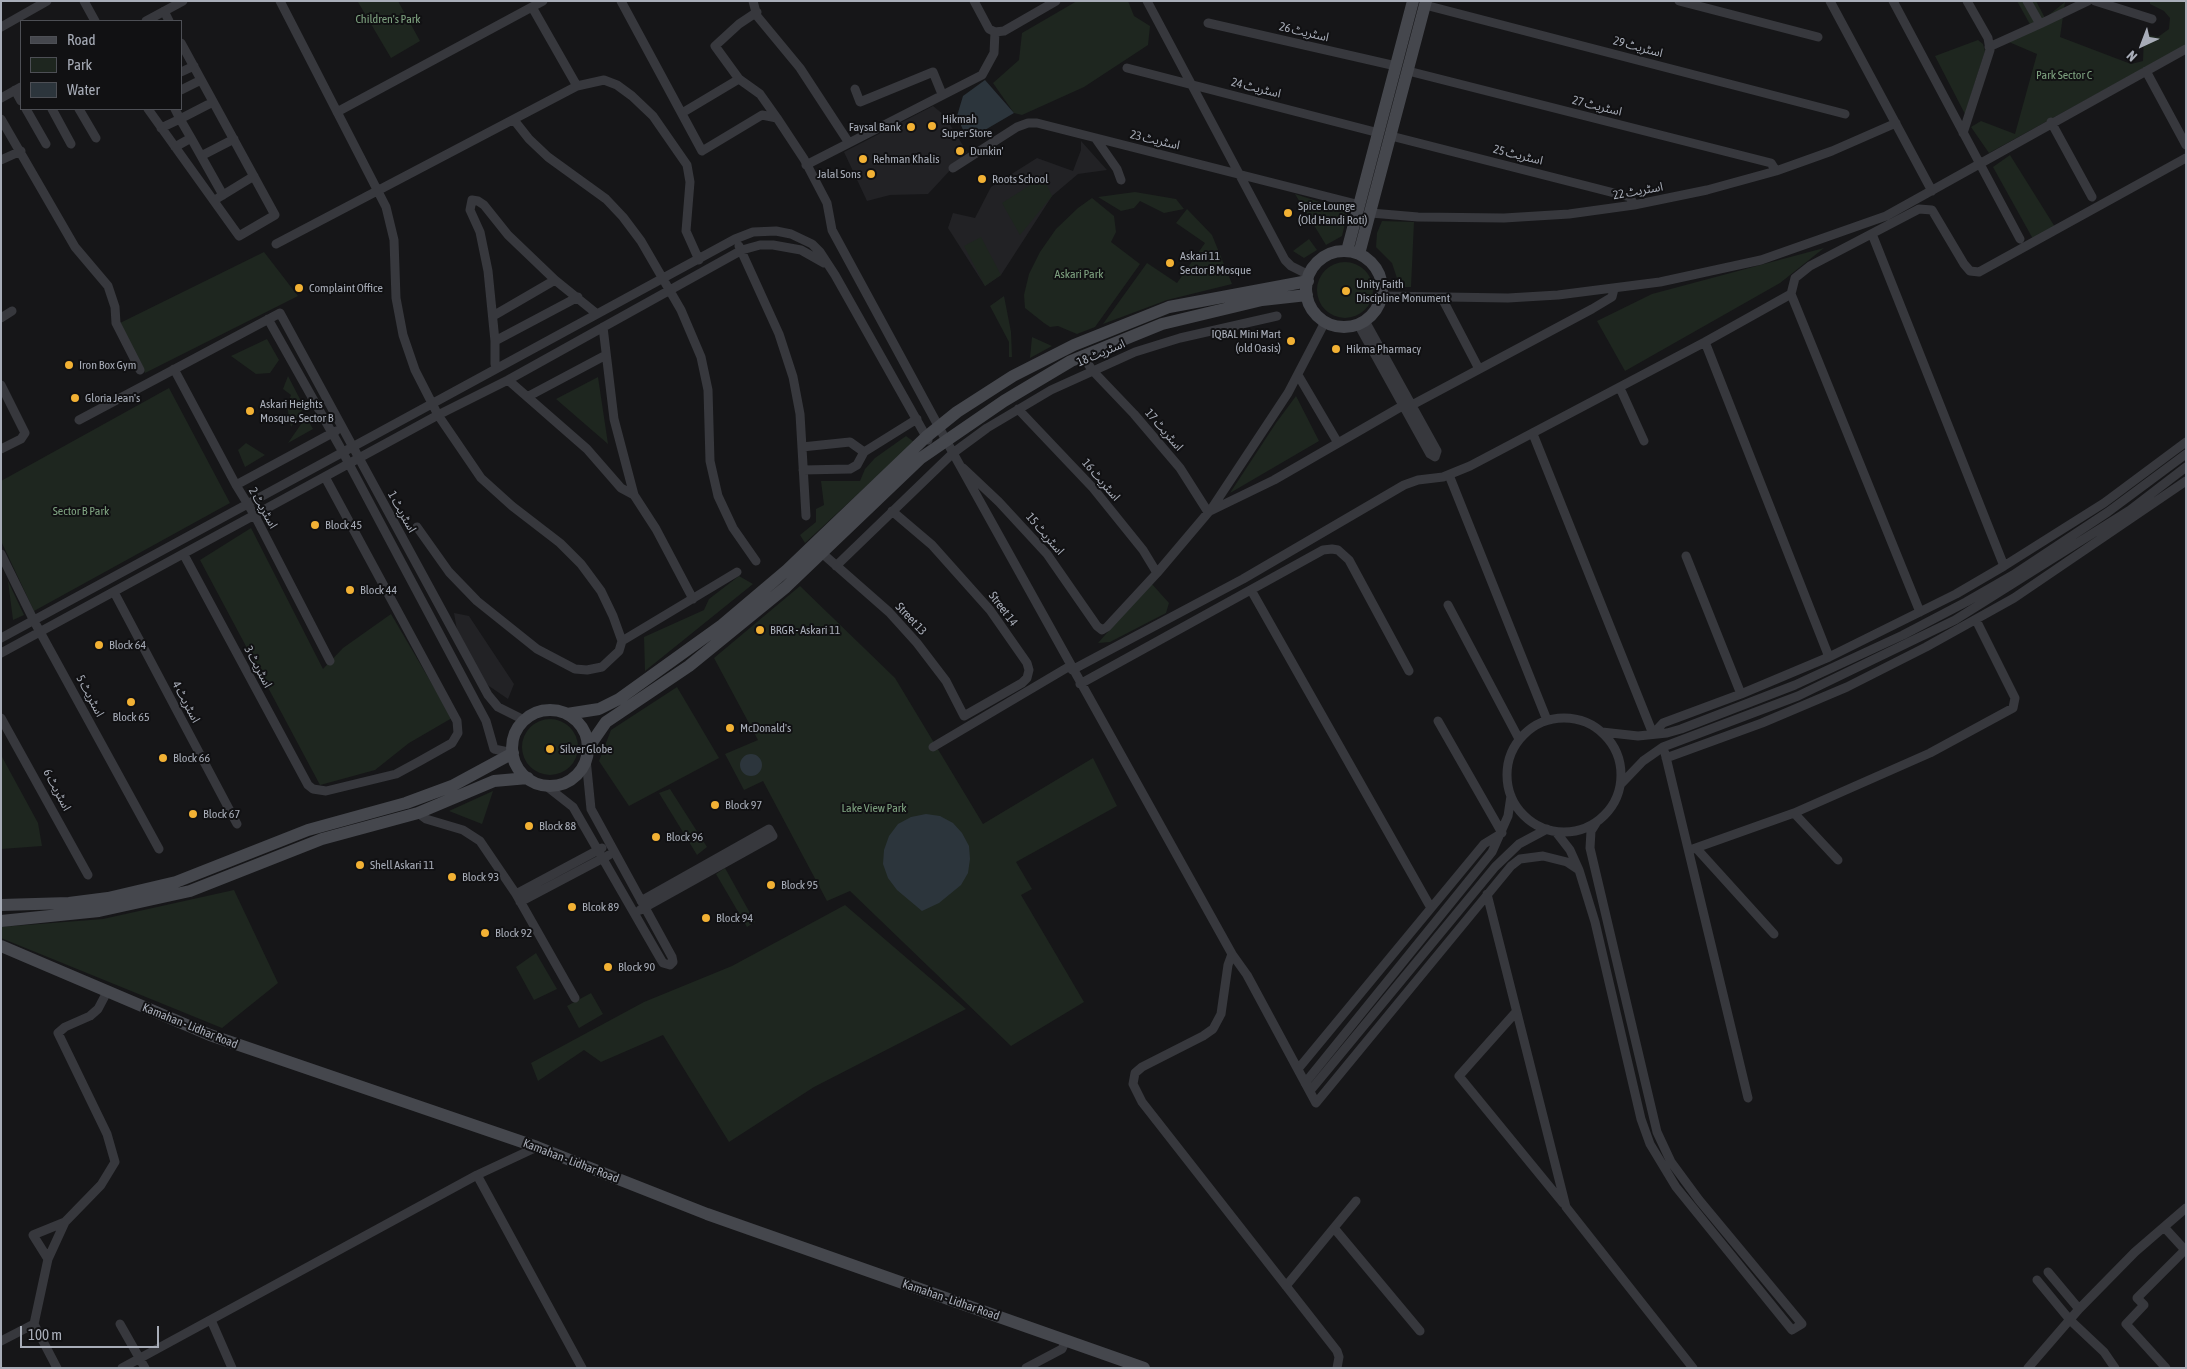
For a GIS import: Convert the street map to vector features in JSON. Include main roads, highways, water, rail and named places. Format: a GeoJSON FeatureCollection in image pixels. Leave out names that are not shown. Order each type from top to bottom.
{"type":"FeatureCollection","features":[{"type":"Feature","properties":{"kind":"water"},"geometry":{"type":"Polygon","coordinates":[[[985,80],[1014,113],[978,134],[963,130],[957,116],[963,96],[985,80]]]}},
{"type":"Feature","properties":{"kind":"water"},"geometry":{"type":"Polygon","coordinates":[[[747,754],[755,754],[762,761],[762,769],[755,776],[747,776],[740,769],[740,761],[747,754]]]}},
{"type":"Feature","properties":{"kind":"water"},"geometry":{"type":"Polygon","coordinates":[[[926,814],[940,816],[953,823],[962,833],[969,846],[970,859],[968,873],[961,885],[939,903],[922,911],[897,890],[888,878],[883,864],[884,850],[889,836],[898,824],[911,817],[926,814]]]}},
{"type":"Feature","properties":{"kind":"place","name":"Hikmah Super Store"},"geometry":{"type":"Point","coordinates":[932,126]}},
{"type":"Feature","properties":{"kind":"place","name":"Faysal Bank"},"geometry":{"type":"Point","coordinates":[911,127]}},
{"type":"Feature","properties":{"kind":"place","name":"Dunkin'"},"geometry":{"type":"Point","coordinates":[960,151]}},
{"type":"Feature","properties":{"kind":"place","name":"Rehman Khalis"},"geometry":{"type":"Point","coordinates":[863,159]}},
{"type":"Feature","properties":{"kind":"place","name":"Jalal Sons"},"geometry":{"type":"Point","coordinates":[871,174]}},
{"type":"Feature","properties":{"kind":"place","name":"Roots School"},"geometry":{"type":"Point","coordinates":[982,179]}},
{"type":"Feature","properties":{"kind":"place","name":"Spice Lounge (Old Handi Roti)"},"geometry":{"type":"Point","coordinates":[1288,213]}},
{"type":"Feature","properties":{"kind":"place","name":"Askari 11 Sector B Mosque"},"geometry":{"type":"Point","coordinates":[1170,263]}},
{"type":"Feature","properties":{"kind":"place","name":"Complaint Office"},"geometry":{"type":"Point","coordinates":[299,288]}},
{"type":"Feature","properties":{"kind":"place","name":"Unity Faith Discipline Monument"},"geometry":{"type":"Point","coordinates":[1346,291]}},
{"type":"Feature","properties":{"kind":"place","name":"IQBAL Mini Mart (old Oasis)"},"geometry":{"type":"Point","coordinates":[1291,341]}},
{"type":"Feature","properties":{"kind":"place","name":"Hikma Pharmacy"},"geometry":{"type":"Point","coordinates":[1336,349]}},
{"type":"Feature","properties":{"kind":"place","name":"Iron Box Gym"},"geometry":{"type":"Point","coordinates":[69,365]}},
{"type":"Feature","properties":{"kind":"place","name":"Gloria Jean's"},"geometry":{"type":"Point","coordinates":[75,398]}},
{"type":"Feature","properties":{"kind":"place","name":"Askari Heights Mosque, Sector B"},"geometry":{"type":"Point","coordinates":[250,411]}},
{"type":"Feature","properties":{"kind":"place","name":"Block 45"},"geometry":{"type":"Point","coordinates":[315,525]}},
{"type":"Feature","properties":{"kind":"place","name":"Block 44"},"geometry":{"type":"Point","coordinates":[350,590]}},
{"type":"Feature","properties":{"kind":"place","name":"BRGR - Askari 11"},"geometry":{"type":"Point","coordinates":[760,630]}},
{"type":"Feature","properties":{"kind":"place","name":"Block 64"},"geometry":{"type":"Point","coordinates":[99,645]}},
{"type":"Feature","properties":{"kind":"place","name":"Block 65"},"geometry":{"type":"Point","coordinates":[131,702]}},
{"type":"Feature","properties":{"kind":"place","name":"McDonald's"},"geometry":{"type":"Point","coordinates":[730,728]}},
{"type":"Feature","properties":{"kind":"place","name":"Silver Globe"},"geometry":{"type":"Point","coordinates":[550,749]}},
{"type":"Feature","properties":{"kind":"place","name":"Block 66"},"geometry":{"type":"Point","coordinates":[163,758]}},
{"type":"Feature","properties":{"kind":"place","name":"Block 97"},"geometry":{"type":"Point","coordinates":[715,805]}},
{"type":"Feature","properties":{"kind":"place","name":"Block 67"},"geometry":{"type":"Point","coordinates":[193,814]}},
{"type":"Feature","properties":{"kind":"place","name":"Block 88"},"geometry":{"type":"Point","coordinates":[529,826]}},
{"type":"Feature","properties":{"kind":"place","name":"Block 96"},"geometry":{"type":"Point","coordinates":[656,837]}},
{"type":"Feature","properties":{"kind":"place","name":"Shell Askari 11"},"geometry":{"type":"Point","coordinates":[360,865]}},
{"type":"Feature","properties":{"kind":"place","name":"Block 93"},"geometry":{"type":"Point","coordinates":[452,877]}},
{"type":"Feature","properties":{"kind":"place","name":"Block 95"},"geometry":{"type":"Point","coordinates":[771,885]}},
{"type":"Feature","properties":{"kind":"place","name":"Blcok 89"},"geometry":{"type":"Point","coordinates":[572,907]}},
{"type":"Feature","properties":{"kind":"place","name":"Block 94"},"geometry":{"type":"Point","coordinates":[706,918]}},
{"type":"Feature","properties":{"kind":"place","name":"Block 92"},"geometry":{"type":"Point","coordinates":[485,933]}},
{"type":"Feature","properties":{"kind":"place","name":"Block 90"},"geometry":{"type":"Point","coordinates":[608,967]}},
{"type":"Feature","properties":{"kind":"park label","name":"Children's Park"},"geometry":{"type":"Point","coordinates":[388,19]}},
{"type":"Feature","properties":{"kind":"park label","name":"Park Sector C"},"geometry":{"type":"Point","coordinates":[2064,75]}},
{"type":"Feature","properties":{"kind":"park label","name":"Askari Park"},"geometry":{"type":"Point","coordinates":[1079,274]}},
{"type":"Feature","properties":{"kind":"park label","name":"Sector B Park"},"geometry":{"type":"Point","coordinates":[81,511]}},
{"type":"Feature","properties":{"kind":"park label","name":"Lake View Park"},"geometry":{"type":"Point","coordinates":[874,808]}}]}
